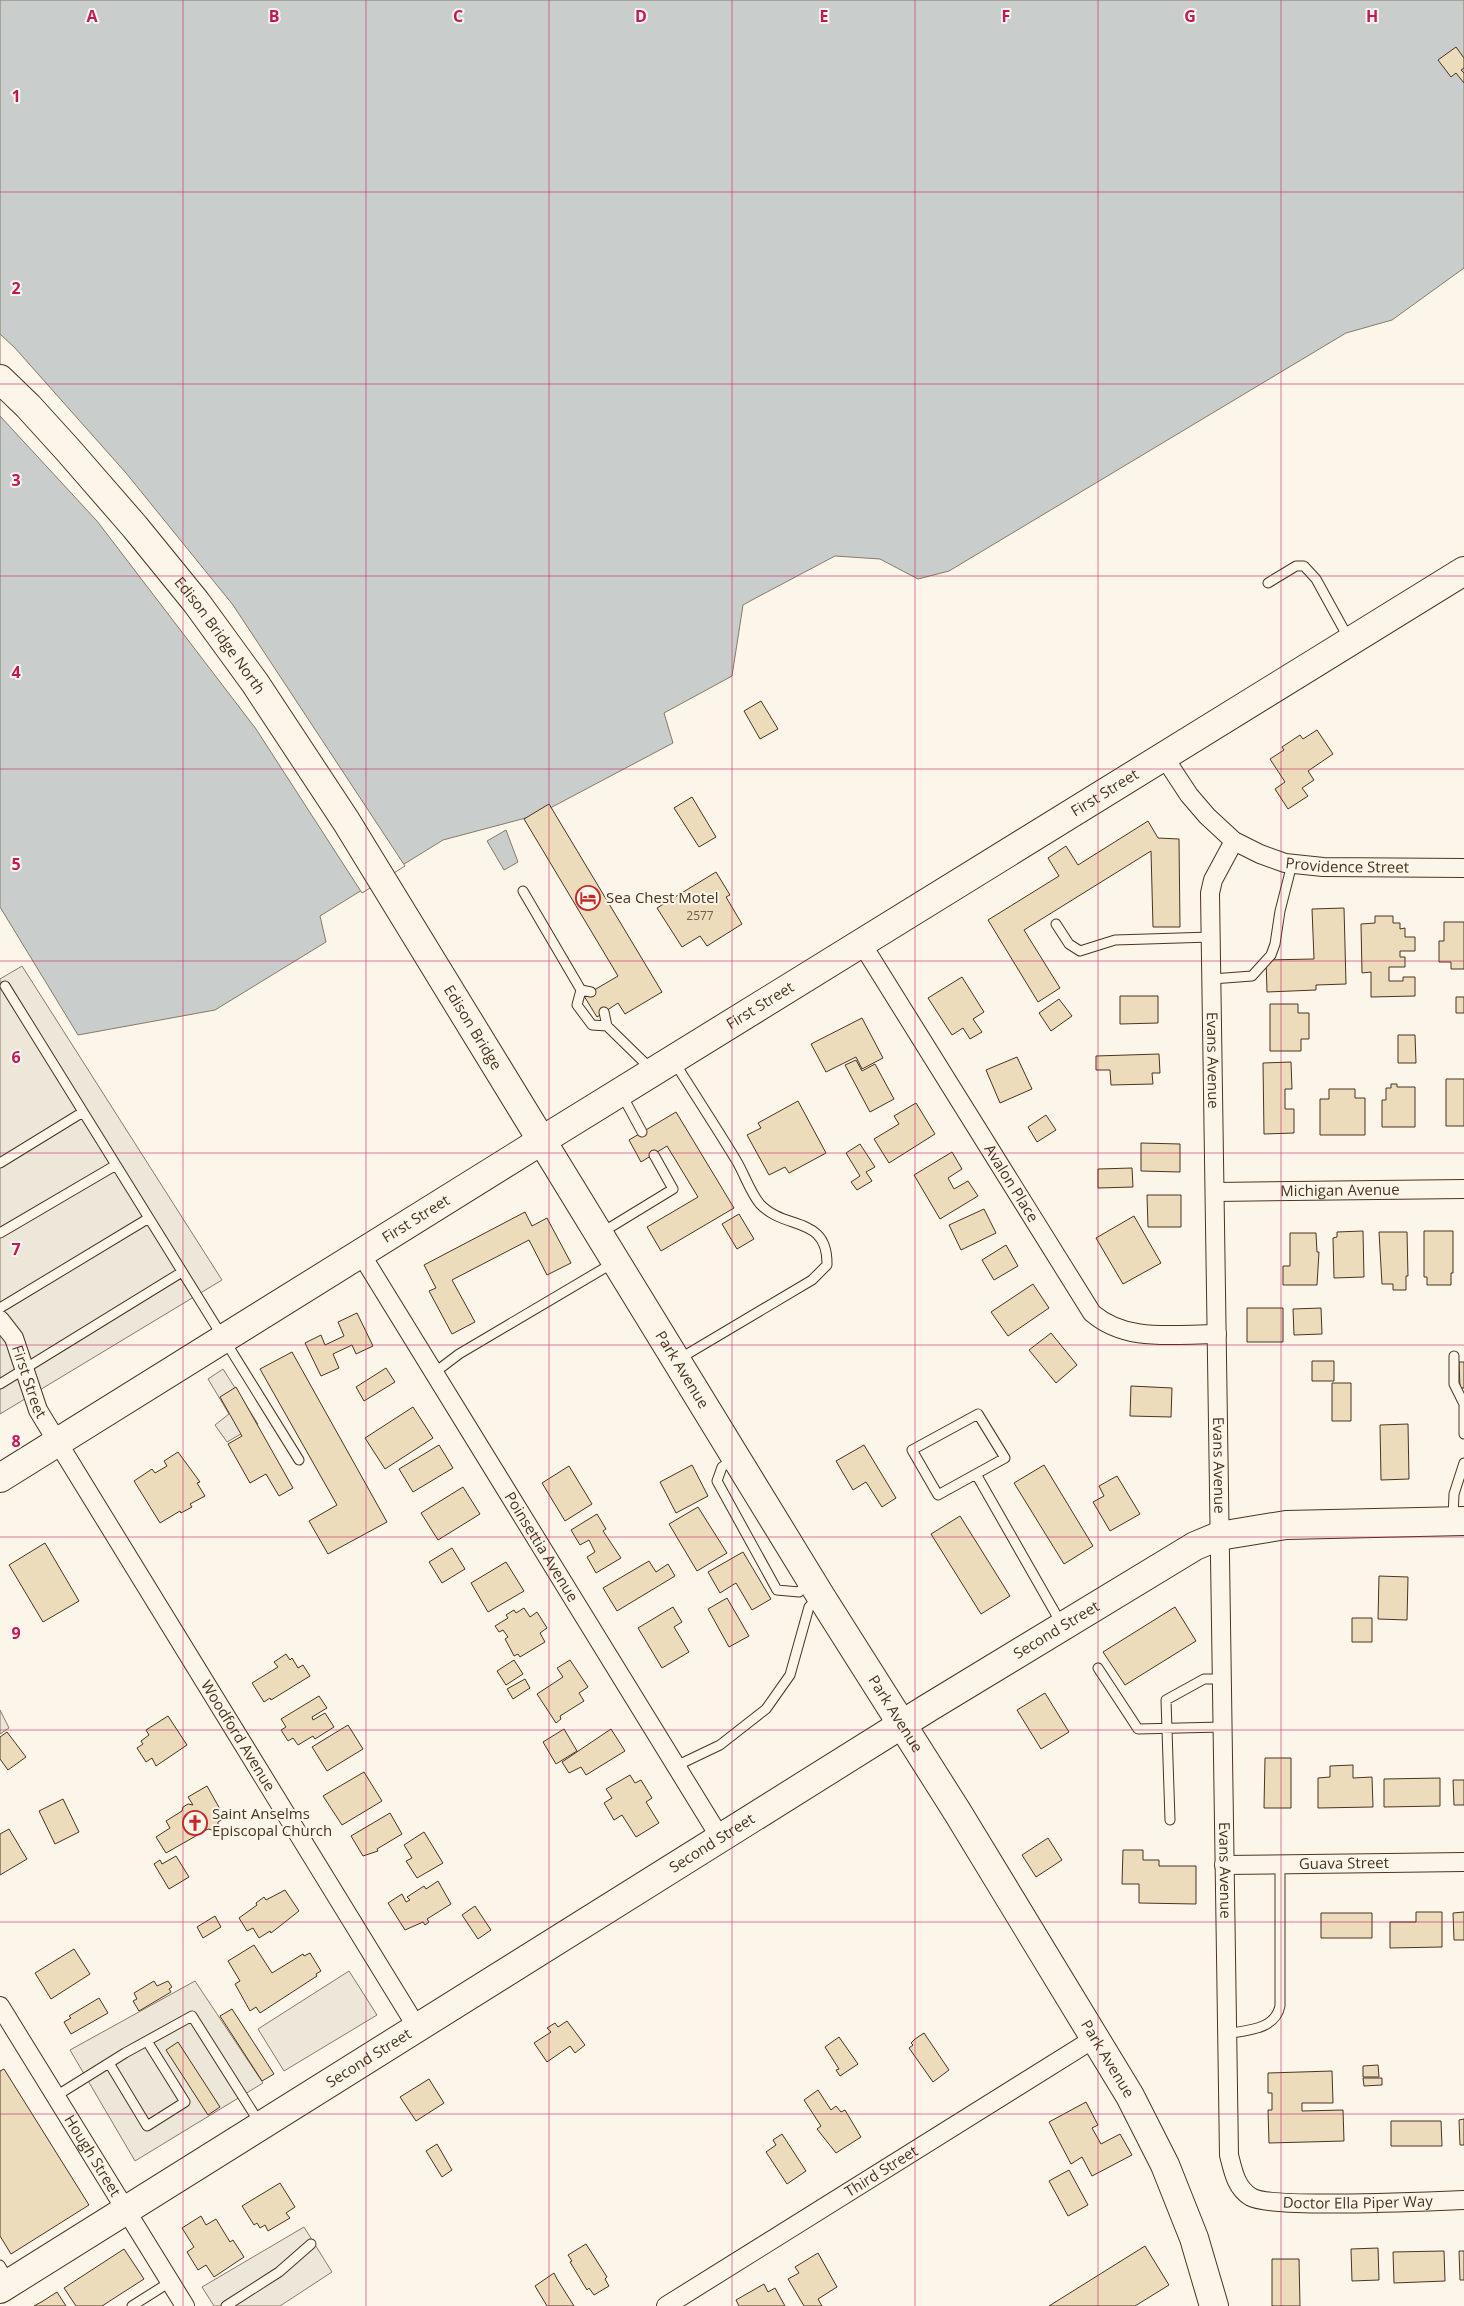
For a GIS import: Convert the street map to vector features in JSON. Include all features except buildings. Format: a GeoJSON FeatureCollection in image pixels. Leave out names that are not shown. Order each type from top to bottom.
{"type":"FeatureCollection","features":[{"type":"Feature","properties":{"kind":"main road","name":"Edison Bridge North"},"geometry":{"type":"LineString","coordinates":[[0,380],[28,406],[68,450],[135,527],[196,602],[255,683],[346,821],[403,917]]}},
{"type":"Feature","properties":{"kind":"main road","name":"First Street"},"geometry":{"type":"LineString","coordinates":[[0,1478],[362,1254],[541,1140],[862,944],[1464,571]]}},
{"type":"Feature","properties":{"kind":"main road","name":"Edison Bridge"},"geometry":{"type":"LineString","coordinates":[[403,917],[541,1140]]}},
{"type":"Feature","properties":{"kind":"main road","name":"Park Avenue"},"geometry":{"type":"LineString","coordinates":[[541,1140],[816,1587],[958,1813],[1130,2096],[1165,2165],[1194,2238],[1214,2306]]}},
{"type":"Feature","properties":{"kind":"main road","name":"Second Street"},"geometry":{"type":"LineString","coordinates":[[4,2279],[126,2211],[1166,1562],[1219,1536],[1286,1526],[1459,1521]]}},
{"type":"Feature","properties":{"kind":"street"},"geometry":{"type":"LineString","coordinates":[[1164,757],[1207,816],[1234,841]]}},
{"type":"Feature","properties":{"kind":"street","name":"Providence Street"},"geometry":{"type":"LineString","coordinates":[[1234,841],[1260,854],[1292,864],[1360,868],[1464,868]]}},
{"type":"Feature","properties":{"kind":"street","name":"Evans Avenue"},"geometry":{"type":"LineString","coordinates":[[1234,841],[1212,880],[1210,893],[1229,2155],[1237,2183],[1252,2198]]}},
{"type":"Feature","properties":{"kind":"street","name":"Avalon Place"},"geometry":{"type":"LineString","coordinates":[[862,944],[1092,1313],[1104,1323],[1128,1333],[1217,1334]]}},
{"type":"Feature","properties":{"kind":"street","name":"Michigan Avenue"},"geometry":{"type":"LineString","coordinates":[[1215,1192],[1464,1189]]}},
{"type":"Feature","properties":{"kind":"street","name":"Poinsettia Avenue"},"geometry":{"type":"LineString","coordinates":[[362,1254],[721,1839]]}},
{"type":"Feature","properties":{"kind":"street","name":"First Street"},"geometry":{"type":"LineString","coordinates":[[0,1320],[14,1338],[38,1410],[57,1442]]}},
{"type":"Feature","properties":{"kind":"street","name":"Woodford Avenue"},"geometry":{"type":"LineString","coordinates":[[57,1442],[418,2030]]}},
{"type":"Feature","properties":{"kind":"street","name":"Guava Street"},"geometry":{"type":"LineString","coordinates":[[1224,1865],[1464,1862]]}},
{"type":"Feature","properties":{"kind":"street","name":"Hough Street"},"geometry":{"type":"LineString","coordinates":[[0,2006],[185,2306]]}},
{"type":"Feature","properties":{"kind":"street","name":"Third Street"},"geometry":{"type":"LineString","coordinates":[[666,2306],[1095,2038]]}},
{"type":"Feature","properties":{"kind":"street","name":"Doctor Ella Piper Way"},"geometry":{"type":"LineString","coordinates":[[1252,2198],[1287,2204],[1464,2200]]}},
{"type":"Feature","properties":{"kind":"lane"},"geometry":{"type":"LineString","coordinates":[[1268,583],[1296,566],[1304,566],[1316,579],[1350,641]]}},
{"type":"Feature","properties":{"kind":"lane"},"geometry":{"type":"LineString","coordinates":[[1212,979],[1252,976],[1271,955],[1292,864]]}},
{"type":"Feature","properties":{"kind":"lane"},"geometry":{"type":"LineString","coordinates":[[523,891],[581,990],[577,1004],[592,1025],[607,1026],[664,1066],[760,1204],[775,1214],[814,1230],[822,1239],[827,1251],[827,1265],[812,1280],[677,1360]]}},
{"type":"Feature","properties":{"kind":"lane"},"geometry":{"type":"LineString","coordinates":[[1056,924],[1069,944],[1080,951],[1115,940],[1211,937]]}},
{"type":"Feature","properties":{"kind":"lane"},"geometry":{"type":"LineString","coordinates":[[5,986],[300,1460]]}},
{"type":"Feature","properties":{"kind":"lane"},"geometry":{"type":"LineString","coordinates":[[581,990],[591,992]]}},
{"type":"Feature","properties":{"kind":"lane"},"geometry":{"type":"LineString","coordinates":[[604,1012],[607,1026]]}},
{"type":"Feature","properties":{"kind":"lane"},"geometry":{"type":"LineString","coordinates":[[620,1092],[642,1132]]}},
{"type":"Feature","properties":{"kind":"lane"},"geometry":{"type":"LineString","coordinates":[[0,1163],[83,1112]]}},
{"type":"Feature","properties":{"kind":"lane"},"geometry":{"type":"LineString","coordinates":[[599,1234],[673,1189],[654,1154]]}},
{"type":"Feature","properties":{"kind":"lane"},"geometry":{"type":"LineString","coordinates":[[0,1233],[116,1165]]}},
{"type":"Feature","properties":{"kind":"lane"},"geometry":{"type":"LineString","coordinates":[[0,1308],[149,1218]]}},
{"type":"Feature","properties":{"kind":"lane"},"geometry":{"type":"LineString","coordinates":[[434,1372],[459,1354],[616,1261]]}},
{"type":"Feature","properties":{"kind":"lane"},"geometry":{"type":"LineString","coordinates":[[0,1384],[182,1272]]}},
{"type":"Feature","properties":{"kind":"lane"},"geometry":{"type":"LineString","coordinates":[[1454,1356],[1454,1384],[1464,1404],[1464,1434]]}},
{"type":"Feature","properties":{"kind":"lane"},"geometry":{"type":"LineString","coordinates":[[978,1414],[1005,1458],[976,1474],[938,1494],[912,1450],[978,1414]]}},
{"type":"Feature","properties":{"kind":"lane"},"geometry":{"type":"LineString","coordinates":[[1459,1521],[1454,1494],[1464,1463]]}},
{"type":"Feature","properties":{"kind":"lane"},"geometry":{"type":"LineString","coordinates":[[976,1474],[1062,1626]]}},
{"type":"Feature","properties":{"kind":"lane"},"geometry":{"type":"LineString","coordinates":[[676,1766],[720,1745],[766,1709],[790,1675],[816,1587]]}},
{"type":"Feature","properties":{"kind":"lane"},"geometry":{"type":"LineString","coordinates":[[1098,1668],[1138,1729],[1222,1727]]}},
{"type":"Feature","properties":{"kind":"lane"},"geometry":{"type":"LineString","coordinates":[[1170,1820],[1166,1700],[1204,1679],[1221,1679]]}},
{"type":"Feature","properties":{"kind":"lane"},"geometry":{"type":"LineString","coordinates":[[1226,2034],[1267,2025],[1274,2021],[1278,2015],[1280,2006],[1280,1864]]}},
{"type":"Feature","properties":{"kind":"lane"},"geometry":{"type":"LineString","coordinates":[[56,2096],[147,2040],[192,2016],[262,2126]]}},
{"type":"Feature","properties":{"kind":"lane"},"geometry":{"type":"LineString","coordinates":[[109,2063],[147,2126],[184,2102],[147,2040]]}},
{"type":"Feature","properties":{"kind":"lane"},"geometry":{"type":"LineString","coordinates":[[226,2306],[279,2272],[311,2244]]}},
{"type":"Feature","properties":{"kind":"lane"},"geometry":{"type":"LineString","coordinates":[[132,2306],[170,2282]]}},
{"type":"Feature","properties":{"kind":"shaded area"},"geometry":{"type":"Polygon","coordinates":[[[0,0],[1464,0],[1464,268],[1392,320],[1346,333],[949,571],[918,579],[880,559],[835,556],[752,600],[743,605],[732,676],[664,713],[673,743],[537,815],[443,840],[320,916],[326,942],[215,1010],[78,1035],[0,907],[0,0]]]}},
{"type":"Feature","properties":{"kind":"shaded area"},"geometry":{"type":"Polygon","coordinates":[[[506,830],[518,862],[504,870],[487,841],[506,830]]]}},
{"type":"Feature","properties":{"kind":"shaded area"},"geometry":{"type":"Polygon","coordinates":[[[22,966],[222,1280],[0,1414],[0,979],[22,966]]]}},
{"type":"Feature","properties":{"kind":"shaded area"},"geometry":{"type":"Polygon","coordinates":[[[223,1369],[258,1424],[227,1442],[215,1425],[229,1414],[208,1379],[223,1369]]]}},
{"type":"Feature","properties":{"kind":"shaded area"},"geometry":{"type":"Polygon","coordinates":[[[0,1710],[9,1728],[0,1734],[0,1710]]]}},
{"type":"Feature","properties":{"kind":"shaded area"},"geometry":{"type":"Polygon","coordinates":[[[349,1971],[377,2015],[284,2071],[258,2029],[349,1971]]]}},
{"type":"Feature","properties":{"kind":"shaded area"},"geometry":{"type":"Polygon","coordinates":[[[195,1981],[263,2083],[135,2161],[70,2050],[195,1981]]]}},
{"type":"Feature","properties":{"kind":"shaded area"},"geometry":{"type":"Polygon","coordinates":[[[304,2227],[332,2272],[280,2306],[214,2306],[202,2287],[304,2227]]]}},
{"type":"Feature","properties":{"kind":"pier"},"geometry":{"type":"Polygon","coordinates":[[[0,334],[15,348],[126,473],[233,605],[405,866],[362,893],[256,729],[97,521],[0,416],[0,334]]]}},
{"type":"Feature","properties":{"kind":"place","name":"Sea Chest Motel"},"geometry":{"type":"Point","coordinates":[588,898]}},
{"type":"Feature","properties":{"kind":"place","name":"Saint Anselms Episcopal Church"},"geometry":{"type":"Point","coordinates":[195,1823]}}]}
